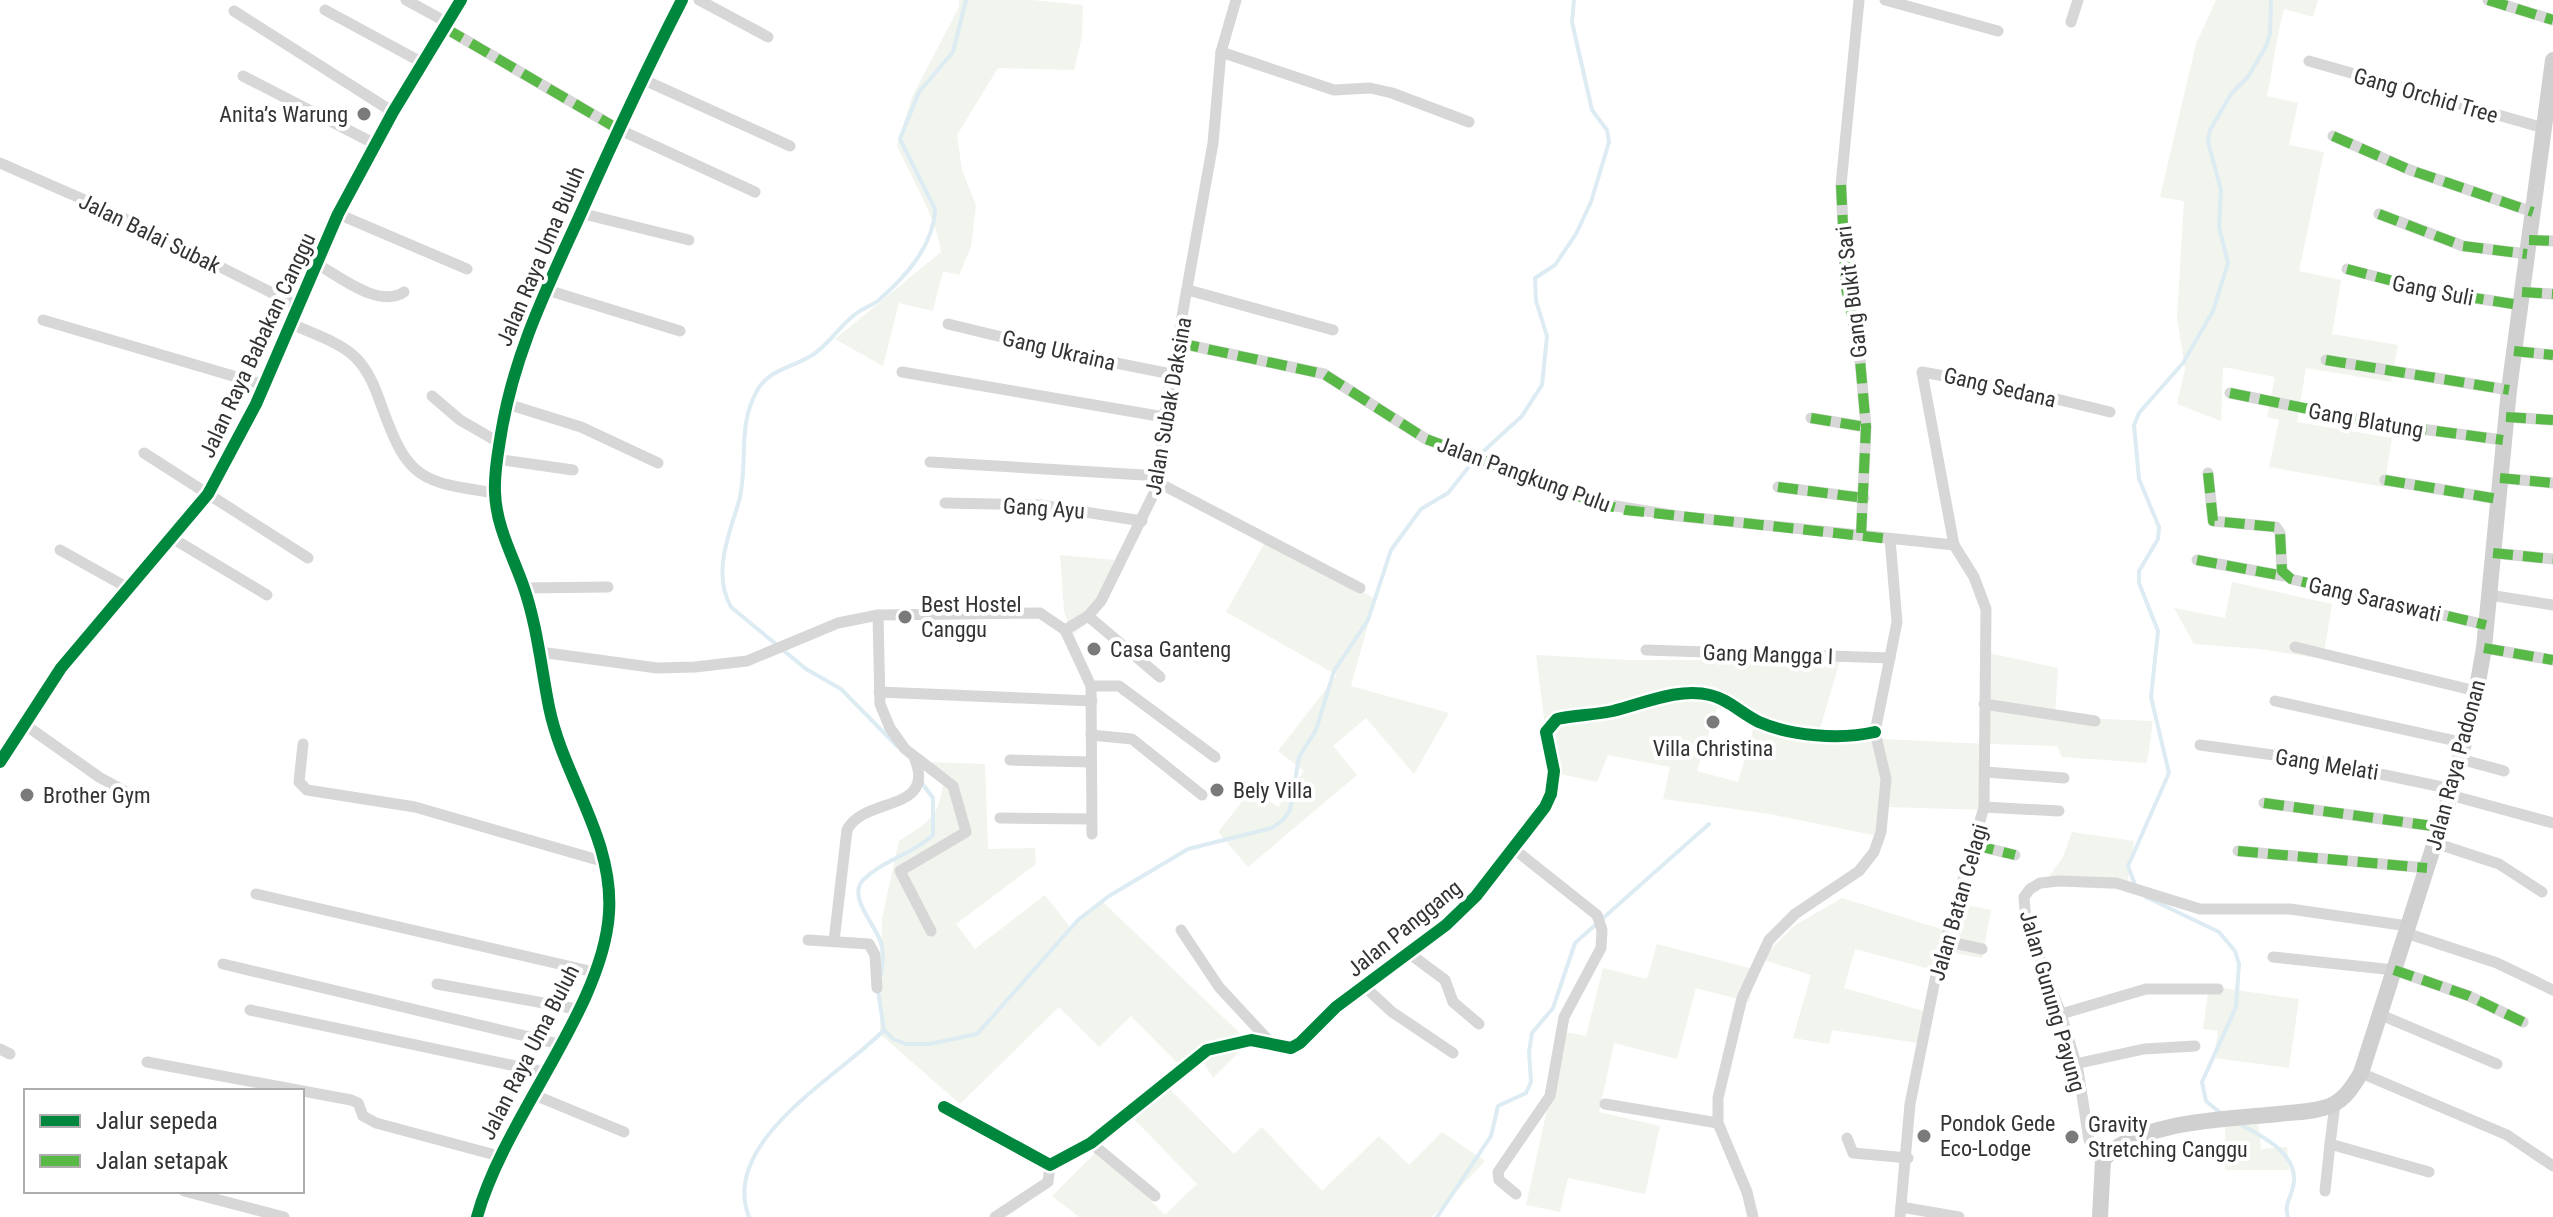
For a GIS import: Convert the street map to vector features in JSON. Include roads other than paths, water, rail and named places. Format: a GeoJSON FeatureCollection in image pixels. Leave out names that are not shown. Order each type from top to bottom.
{"type":"FeatureCollection","features":[{"type":"Feature","properties":{"kind":"main road","name":"Jalan Raya Padonan"},"geometry":{"type":"LineString","coordinates":[[2335,1104],[2361,1073],[2381,1015],[2451,792],[2476,691],[2484,648],[2503,440],[2521,298],[2533,212],[2547,157],[2544,128],[2553,60]]}},
{"type":"Feature","properties":{"kind":"main road"},"geometry":{"type":"LineString","coordinates":[[2100,1217],[2099,1174],[2103,1160],[2121,1144],[2147,1134],[2217,1121],[2313,1111],[2335,1104]]}},
{"type":"Feature","properties":{"kind":"street"},"geometry":{"type":"LineString","coordinates":[[406,0],[618,129],[755,192]]}},
{"type":"Feature","properties":{"kind":"street","name":"Jalan Raya Babakan Canggu"},"geometry":{"type":"LineString","coordinates":[[0,762],[61,668],[208,494],[264,385],[338,214],[393,112],[461,0]]}},
{"type":"Feature","properties":{"kind":"street","name":"Jalan Raya Uma Buluh"},"geometry":{"type":"LineString","coordinates":[[477,1217],[499,1156],[577,1009],[608,931],[609,888],[605,862],[558,739],[524,588],[500,528],[495,493],[496,459],[523,342],[544,289],[682,0]]}},
{"type":"Feature","properties":{"kind":"street"},"geometry":{"type":"LineString","coordinates":[[699,0],[768,37]]}},
{"type":"Feature","properties":{"kind":"street","name":"Jalan Subak Daksina"},"geometry":{"type":"LineString","coordinates":[[1065,630],[1088,616],[1101,601],[1160,479],[1164,417],[1213,143],[1221,52],[1236,0]]}},
{"type":"Feature","properties":{"kind":"street","name":"Gang Bukit Sari"},"geometry":{"type":"LineString","coordinates":[[1859,0],[1841,185],[1846,288],[1859,349],[1866,427],[1861,536]]}},
{"type":"Feature","properties":{"kind":"street"},"geometry":{"type":"LineString","coordinates":[[1885,0],[1998,31]]}},
{"type":"Feature","properties":{"kind":"street"},"geometry":{"type":"LineString","coordinates":[[2071,22],[2078,0]]}},
{"type":"Feature","properties":{"kind":"street"},"geometry":{"type":"LineString","coordinates":[[2488,0],[2553,20]]}},
{"type":"Feature","properties":{"kind":"street"},"geometry":{"type":"LineString","coordinates":[[325,10],[423,63]]}},
{"type":"Feature","properties":{"kind":"street"},"geometry":{"type":"LineString","coordinates":[[234,11],[393,112]]}},
{"type":"Feature","properties":{"kind":"street"},"geometry":{"type":"LineString","coordinates":[[1221,52],[1334,90],[1370,88],[1392,93],[1469,122]]}},
{"type":"Feature","properties":{"kind":"street","name":"Gang Orchid Tree"},"geometry":{"type":"LineString","coordinates":[[2309,61],[2544,128]]}},
{"type":"Feature","properties":{"kind":"street"},"geometry":{"type":"LineString","coordinates":[[243,76],[375,144]]}},
{"type":"Feature","properties":{"kind":"street"},"geometry":{"type":"LineString","coordinates":[[642,79],[790,146]]}},
{"type":"Feature","properties":{"kind":"street"},"geometry":{"type":"LineString","coordinates":[[2333,136],[2410,170],[2533,212]]}},
{"type":"Feature","properties":{"kind":"street","name":"Jalan Balai Subak"},"geometry":{"type":"LineString","coordinates":[[0,163],[103,208],[298,306]]}},
{"type":"Feature","properties":{"kind":"street"},"geometry":{"type":"LineString","coordinates":[[580,213],[689,240]]}},
{"type":"Feature","properties":{"kind":"street"},"geometry":{"type":"LineString","coordinates":[[338,214],[467,269]]}},
{"type":"Feature","properties":{"kind":"street"},"geometry":{"type":"LineString","coordinates":[[2379,214],[2463,246],[2528,247],[2553,241]]}},
{"type":"Feature","properties":{"kind":"street"},"geometry":{"type":"LineString","coordinates":[[317,264],[382,297],[394,298],[404,292]]}},
{"type":"Feature","properties":{"kind":"street","name":"Gang Suli"},"geometry":{"type":"LineString","coordinates":[[2347,269],[2435,292],[2521,298],[2553,294]]}},
{"type":"Feature","properties":{"kind":"street"},"geometry":{"type":"LineString","coordinates":[[544,289],[680,331]]}},
{"type":"Feature","properties":{"kind":"street"},"geometry":{"type":"LineString","coordinates":[[1188,290],[1333,330]]}},
{"type":"Feature","properties":{"kind":"street"},"geometry":{"type":"LineString","coordinates":[[43,320],[264,385]]}},
{"type":"Feature","properties":{"kind":"street"},"geometry":{"type":"LineString","coordinates":[[290,323],[355,356],[377,392],[396,445],[415,471],[435,482],[495,493]]}},
{"type":"Feature","properties":{"kind":"street","name":"Gang Ukraina"},"geometry":{"type":"LineString","coordinates":[[948,324],[1171,374]]}},
{"type":"Feature","properties":{"kind":"street","name":"Jalan Pangkung Pulu"},"geometry":{"type":"LineString","coordinates":[[1179,343],[1324,374],[1426,439],[1597,503],[1625,510],[1954,545]]}},
{"type":"Feature","properties":{"kind":"street"},"geometry":{"type":"LineString","coordinates":[[2514,351],[2553,355]]}},
{"type":"Feature","properties":{"kind":"street"},"geometry":{"type":"LineString","coordinates":[[2326,360],[2509,390]]}},
{"type":"Feature","properties":{"kind":"street"},"geometry":{"type":"LineString","coordinates":[[902,372],[1164,417]]}},
{"type":"Feature","properties":{"kind":"street","name":"Gang Sedana"},"geometry":{"type":"LineString","coordinates":[[1954,545],[1922,372],[2011,388],[2110,412]]}},
{"type":"Feature","properties":{"kind":"street","name":"Gang Blatung"},"geometry":{"type":"LineString","coordinates":[[2230,393],[2377,423],[2503,440]]}},
{"type":"Feature","properties":{"kind":"street"},"geometry":{"type":"LineString","coordinates":[[432,396],[460,420],[500,443]]}},
{"type":"Feature","properties":{"kind":"street"},"geometry":{"type":"LineString","coordinates":[[507,404],[581,427],[658,463]]}},
{"type":"Feature","properties":{"kind":"street"},"geometry":{"type":"LineString","coordinates":[[2506,417],[2553,420]]}},
{"type":"Feature","properties":{"kind":"street"},"geometry":{"type":"LineString","coordinates":[[1811,418],[1866,427]]}},
{"type":"Feature","properties":{"kind":"street"},"geometry":{"type":"LineString","coordinates":[[144,453],[308,558]]}},
{"type":"Feature","properties":{"kind":"street"},"geometry":{"type":"LineString","coordinates":[[496,459],[573,470]]}},
{"type":"Feature","properties":{"kind":"street"},"geometry":{"type":"LineString","coordinates":[[930,462],[1160,479],[1360,588]]}},
{"type":"Feature","properties":{"kind":"street","name":"Gang Saraswati"},"geometry":{"type":"LineString","coordinates":[[2208,473],[2213,521],[2276,527],[2280,533],[2284,576],[2486,625]]}},
{"type":"Feature","properties":{"kind":"street"},"geometry":{"type":"LineString","coordinates":[[2500,478],[2553,483]]}},
{"type":"Feature","properties":{"kind":"street"},"geometry":{"type":"LineString","coordinates":[[2385,480],[2498,499]]}},
{"type":"Feature","properties":{"kind":"street"},"geometry":{"type":"LineString","coordinates":[[1778,487],[1864,498]]}},
{"type":"Feature","properties":{"kind":"street","name":"Gang Ayu"},"geometry":{"type":"LineString","coordinates":[[945,503],[1041,505],[1142,521]]}},
{"type":"Feature","properties":{"kind":"street"},"geometry":{"type":"LineString","coordinates":[[172,538],[267,595]]}},
{"type":"Feature","properties":{"kind":"street"},"geometry":{"type":"LineString","coordinates":[[1753,1217],[1747,1192],[1718,1123],[1718,1098],[1734,1025],[1764,950],[1781,926],[1840,887],[1874,852],[1883,820],[1886,779],[1875,732],[1897,622],[1890,539]]}},
{"type":"Feature","properties":{"kind":"street","name":"Jalan Batan Celagi"},"geometry":{"type":"LineString","coordinates":[[1900,1212],[1908,1158],[1910,1104],[1945,941],[1984,807],[1986,609],[1974,577],[1954,545]]}},
{"type":"Feature","properties":{"kind":"street"},"geometry":{"type":"LineString","coordinates":[[60,550],[128,588]]}},
{"type":"Feature","properties":{"kind":"street"},"geometry":{"type":"LineString","coordinates":[[2493,553],[2553,559]]}},
{"type":"Feature","properties":{"kind":"street"},"geometry":{"type":"LineString","coordinates":[[2197,560],[2284,576]]}},
{"type":"Feature","properties":{"kind":"street"},"geometry":{"type":"LineString","coordinates":[[524,588],[608,587]]}},
{"type":"Feature","properties":{"kind":"street"},"geometry":{"type":"LineString","coordinates":[[2489,595],[2553,605]]}},
{"type":"Feature","properties":{"kind":"street"},"geometry":{"type":"LineString","coordinates":[[540,652],[657,668],[747,661],[838,623],[878,615],[1040,613],[1065,630],[1091,686],[1092,834]]}},
{"type":"Feature","properties":{"kind":"street"},"geometry":{"type":"LineString","coordinates":[[834,941],[847,830],[861,813],[904,799],[917,787],[918,768],[890,728],[879,692],[878,615]]}},
{"type":"Feature","properties":{"kind":"street"},"geometry":{"type":"LineString","coordinates":[[1088,616],[1160,677]]}},
{"type":"Feature","properties":{"kind":"street"},"geometry":{"type":"LineString","coordinates":[[2295,647],[2476,691]]}},
{"type":"Feature","properties":{"kind":"street"},"geometry":{"type":"LineString","coordinates":[[2484,648],[2553,660]]}},
{"type":"Feature","properties":{"kind":"street","name":"Gang Mangga I"},"geometry":{"type":"LineString","coordinates":[[1646,650],[1890,658]]}},
{"type":"Feature","properties":{"kind":"street"},"geometry":{"type":"LineString","coordinates":[[1091,686],[1119,686],[1215,757]]}},
{"type":"Feature","properties":{"kind":"street"},"geometry":{"type":"LineString","coordinates":[[879,692],[1092,701]]}},
{"type":"Feature","properties":{"kind":"street","name":"Jalan Panggang"},"geometry":{"type":"LineString","coordinates":[[1050,1165],[1091,1143],[1207,1050],[1229,1042],[1270,1043],[1291,1048],[1300,1043],[1336,1007],[1410,954],[1476,896],[1514,849],[1551,794],[1554,771],[1546,732],[1557,719],[1703,693],[1721,698],[1755,720],[1791,731],[1849,735],[1875,732]]}},
{"type":"Feature","properties":{"kind":"street"},"geometry":{"type":"LineString","coordinates":[[2275,701],[2463,751],[2504,771]]}},
{"type":"Feature","properties":{"kind":"street"},"geometry":{"type":"LineString","coordinates":[[1984,704],[2095,721]]}},
{"type":"Feature","properties":{"kind":"street"},"geometry":{"type":"LineString","coordinates":[[24,724],[99,777],[141,800]]}},
{"type":"Feature","properties":{"kind":"street"},"geometry":{"type":"LineString","coordinates":[[1091,735],[1132,739],[1202,795]]}},
{"type":"Feature","properties":{"kind":"street"},"geometry":{"type":"LineString","coordinates":[[303,744],[299,782],[307,790],[415,807],[605,862]]}},
{"type":"Feature","properties":{"kind":"street","name":"Gang Melati"},"geometry":{"type":"LineString","coordinates":[[2200,745],[2343,765],[2451,792],[2553,823]]}},
{"type":"Feature","properties":{"kind":"street"},"geometry":{"type":"LineString","coordinates":[[913,757],[953,786],[966,832],[900,871],[931,931]]}},
{"type":"Feature","properties":{"kind":"street"},"geometry":{"type":"LineString","coordinates":[[1010,760],[1091,762]]}},
{"type":"Feature","properties":{"kind":"street"},"geometry":{"type":"LineString","coordinates":[[1985,772],[2064,778]]}},
{"type":"Feature","properties":{"kind":"street"},"geometry":{"type":"LineString","coordinates":[[2264,803],[2437,835],[2488,859],[2542,892]]}},
{"type":"Feature","properties":{"kind":"street"},"geometry":{"type":"LineString","coordinates":[[1984,807],[2059,811]]}},
{"type":"Feature","properties":{"kind":"street"},"geometry":{"type":"LineString","coordinates":[[1000,818],[1091,819]]}},
{"type":"Feature","properties":{"kind":"street"},"geometry":{"type":"LineString","coordinates":[[1974,845],[2015,855]]}},
{"type":"Feature","properties":{"kind":"street"},"geometry":{"type":"LineString","coordinates":[[1514,849],[1597,915],[1602,930],[1601,948],[1564,1017],[1550,1096],[1498,1172],[1499,1180],[1516,1194]]}},
{"type":"Feature","properties":{"kind":"street"},"geometry":{"type":"LineString","coordinates":[[2238,851],[2427,868]]}},
{"type":"Feature","properties":{"kind":"street","name":"Jalan Gunung Payung"},"geometry":{"type":"LineString","coordinates":[[2103,1160],[2089,1140],[2075,1064],[2061,1014],[2026,923],[2024,897],[2040,883],[2116,883],[2200,909],[2290,909],[2407,930]]}},
{"type":"Feature","properties":{"kind":"street"},"geometry":{"type":"LineString","coordinates":[[256,894],[594,972]]}},
{"type":"Feature","properties":{"kind":"street"},"geometry":{"type":"LineString","coordinates":[[1181,930],[1219,987],[1270,1043]]}},
{"type":"Feature","properties":{"kind":"street"},"geometry":{"type":"LineString","coordinates":[[2407,930],[2497,963],[2553,990]]}},
{"type":"Feature","properties":{"kind":"street"},"geometry":{"type":"LineString","coordinates":[[808,940],[864,942],[873,949],[877,988]]}},
{"type":"Feature","properties":{"kind":"street"},"geometry":{"type":"LineString","coordinates":[[1945,941],[1982,949]]}},
{"type":"Feature","properties":{"kind":"street"},"geometry":{"type":"LineString","coordinates":[[1410,954],[1445,980],[1453,1002],[1479,1024]]}},
{"type":"Feature","properties":{"kind":"street"},"geometry":{"type":"LineString","coordinates":[[2273,957],[2394,970],[2469,996],[2523,1022]]}},
{"type":"Feature","properties":{"kind":"street"},"geometry":{"type":"LineString","coordinates":[[223,964],[559,1044]]}},
{"type":"Feature","properties":{"kind":"street"},"geometry":{"type":"LineString","coordinates":[[437,984],[577,1009]]}},
{"type":"Feature","properties":{"kind":"street"},"geometry":{"type":"LineString","coordinates":[[1365,987],[1392,1012],[1453,1053]]}},
{"type":"Feature","properties":{"kind":"street"},"geometry":{"type":"LineString","coordinates":[[2061,1014],[2146,989],[2218,989]]}},
{"type":"Feature","properties":{"kind":"street"},"geometry":{"type":"LineString","coordinates":[[250,1010],[544,1072]]}},
{"type":"Feature","properties":{"kind":"street"},"geometry":{"type":"LineString","coordinates":[[2381,1015],[2497,1064]]}},
{"type":"Feature","properties":{"kind":"street"},"geometry":{"type":"LineString","coordinates":[[2075,1064],[2144,1049],[2195,1046]]}},
{"type":"Feature","properties":{"kind":"street"},"geometry":{"type":"LineString","coordinates":[[147,1062],[292,1089]]}},
{"type":"Feature","properties":{"kind":"street"},"geometry":{"type":"LineString","coordinates":[[2361,1073],[2482,1123],[2553,1166]]}},
{"type":"Feature","properties":{"kind":"street"},"geometry":{"type":"LineString","coordinates":[[304,1091],[358,1103],[363,1116],[376,1123],[499,1156]]}},
{"type":"Feature","properties":{"kind":"street"},"geometry":{"type":"LineString","coordinates":[[532,1094],[624,1132]]}},
{"type":"Feature","properties":{"kind":"street"},"geometry":{"type":"LineString","coordinates":[[1605,1104],[1718,1123]]}},
{"type":"Feature","properties":{"kind":"street"},"geometry":{"type":"LineString","coordinates":[[2325,1191],[2335,1104]]}},
{"type":"Feature","properties":{"kind":"street"},"geometry":{"type":"LineString","coordinates":[[944,1107],[1050,1165],[1048,1182],[995,1217]]}},
{"type":"Feature","properties":{"kind":"street"},"geometry":{"type":"LineString","coordinates":[[1847,1138],[1853,1153],[1908,1158]]}},
{"type":"Feature","properties":{"kind":"street"},"geometry":{"type":"LineString","coordinates":[[1091,1143],[1155,1196]]}},
{"type":"Feature","properties":{"kind":"street"},"geometry":{"type":"LineString","coordinates":[[2330,1144],[2429,1172]]}},
{"type":"Feature","properties":{"kind":"street"},"geometry":{"type":"LineString","coordinates":[[192,1193],[284,1217]]}},
{"type":"Feature","properties":{"kind":"street"},"geometry":{"type":"LineString","coordinates":[[1900,1212],[1959,1217]]}},
{"type":"Feature","properties":{"kind":"waterway"},"geometry":{"type":"LineString","coordinates":[[897,746],[841,689],[806,669],[731,607],[723,581],[724,554],[742,487],[747,417],[758,389],[774,374],[815,353],[859,311],[879,300],[908,271],[924,248],[935,209],[900,139],[919,92],[953,52],[966,0]]}},
{"type":"Feature","properties":{"kind":"waterway"},"geometry":{"type":"LineString","coordinates":[[884,1030],[893,1039],[906,1044],[930,1044],[977,1034],[1078,920],[1109,896],[1188,849],[1272,828],[1290,810],[1299,757],[1316,730],[1334,671],[1368,620],[1391,550],[1421,509],[1448,493],[1475,459],[1522,416],[1542,385],[1547,336],[1536,301],[1535,278],[1555,265],[1576,234],[1591,202],[1609,142],[1607,130],[1592,110],[1572,22],[1574,0]]}},
{"type":"Feature","properties":{"kind":"waterway"},"geometry":{"type":"LineString","coordinates":[[2135,885],[2128,866],[2169,773],[2151,697],[2158,631],[2139,583],[2139,571],[2158,539],[2159,527],[2139,479],[2134,425],[2139,413],[2183,363],[2213,311],[2228,263],[2219,227],[2221,190],[2208,142],[2210,130],[2231,94],[2248,77],[2266,46],[2270,34],[2271,0]]}},
{"type":"Feature","properties":{"kind":"waterway"},"geometry":{"type":"LineString","coordinates":[[881,974],[881,943],[860,903],[859,887],[871,873],[933,835],[933,798],[921,782]]}},
{"type":"Feature","properties":{"kind":"waterway"},"geometry":{"type":"LineString","coordinates":[[1437,1217],[1491,1136],[1498,1106],[1526,1093],[1531,1082],[1529,1052],[1532,1033],[1553,1008],[1575,943],[1709,824]]}},
{"type":"Feature","properties":{"kind":"waterway"},"geometry":{"type":"LineString","coordinates":[[2146,897],[2219,932],[2235,951],[2239,964],[2236,1007],[2202,1082],[2206,1101],[2223,1115]]}},
{"type":"Feature","properties":{"kind":"waterway"},"geometry":{"type":"LineString","coordinates":[[749,1217],[744,1189],[751,1162],[767,1136],[789,1112],[884,1030],[878,991]]}},
{"type":"Feature","properties":{"kind":"waterway"},"geometry":{"type":"LineString","coordinates":[[2238,1123],[2277,1147],[2291,1165],[2294,1175],[2287,1205],[2288,1217]]}},
{"type":"Feature","properties":{"kind":"place","name":"Anita’s Warung"},"geometry":{"type":"Point","coordinates":[364,114]}},
{"type":"Feature","properties":{"kind":"place","name":"Best Hostel Canggu"},"geometry":{"type":"Point","coordinates":[905,617]}},
{"type":"Feature","properties":{"kind":"place","name":"Casa Ganteng"},"geometry":{"type":"Point","coordinates":[1094,649]}},
{"type":"Feature","properties":{"kind":"place","name":"Villa Christina"},"geometry":{"type":"Point","coordinates":[1713,722]}},
{"type":"Feature","properties":{"kind":"place","name":"Bely Villa"},"geometry":{"type":"Point","coordinates":[1217,790]}},
{"type":"Feature","properties":{"kind":"place","name":"Brother Gym"},"geometry":{"type":"Point","coordinates":[27,795]}},
{"type":"Feature","properties":{"kind":"place","name":"Pondok Gede Eco-Lodge"},"geometry":{"type":"Point","coordinates":[1924,1136]}},
{"type":"Feature","properties":{"kind":"place","name":"Gravity Stretching Canggu"},"geometry":{"type":"Point","coordinates":[2072,1137]}}]}
